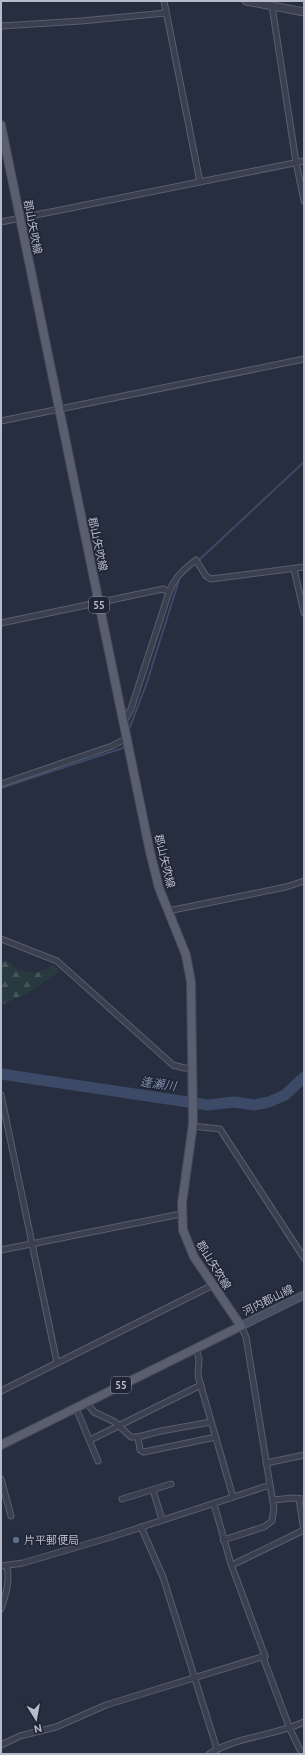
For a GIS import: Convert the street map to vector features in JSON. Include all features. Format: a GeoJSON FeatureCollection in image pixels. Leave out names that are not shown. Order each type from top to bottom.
{"type":"FeatureCollection","features":[{"type":"Feature","properties":{"kind":"main road","name":"郡山矢吹線"},"geometry":{"type":"LineString","coordinates":[[1,125],[98,602],[156,877],[186,955],[190,972],[193,1005],[192,1125],[181,1214],[187,1242],[213,1285],[241,1326]]}},
{"type":"Feature","properties":{"kind":"main road","name":"河内郡山線"},"geometry":{"type":"LineString","coordinates":[[241,1326],[304,1295]]}},
{"type":"Feature","properties":{"kind":"main road","name":"55"},"geometry":{"type":"LineString","coordinates":[[1,1445],[241,1326]]}},
{"type":"Feature","properties":{"kind":"street"},"geometry":{"type":"LineString","coordinates":[[164,1],[200,182]]}},
{"type":"Feature","properties":{"kind":"street"},"geometry":{"type":"LineString","coordinates":[[246,1],[304,12]]}},
{"type":"Feature","properties":{"kind":"street"},"geometry":{"type":"LineString","coordinates":[[272,6],[296,162],[304,201]]}},
{"type":"Feature","properties":{"kind":"street"},"geometry":{"type":"LineString","coordinates":[[1,26],[81,21],[166,13]]}},
{"type":"Feature","properties":{"kind":"street"},"geometry":{"type":"LineString","coordinates":[[1,222],[304,161]]}},
{"type":"Feature","properties":{"kind":"street"},"geometry":{"type":"LineString","coordinates":[[1,422],[304,359]]}},
{"type":"Feature","properties":{"kind":"street"},"geometry":{"type":"LineString","coordinates":[[124,722],[131,709],[169,592],[176,577],[196,560],[206,576],[211,579],[304,567]]}},
{"type":"Feature","properties":{"kind":"street"},"geometry":{"type":"LineString","coordinates":[[294,569],[304,613]]}},
{"type":"Feature","properties":{"kind":"street"},"geometry":{"type":"LineString","coordinates":[[1,623],[163,589],[169,592]]}},
{"type":"Feature","properties":{"kind":"street"},"geometry":{"type":"LineString","coordinates":[[1,784],[105,748],[127,738]]}},
{"type":"Feature","properties":{"kind":"street"},"geometry":{"type":"LineString","coordinates":[[168,911],[286,887],[304,881]]}},
{"type":"Feature","properties":{"kind":"street"},"geometry":{"type":"LineString","coordinates":[[1,939],[57,960],[173,1065],[184,1068],[193,1068]]}},
{"type":"Feature","properties":{"kind":"street"},"geometry":{"type":"LineString","coordinates":[[1,1095],[57,1363]]}},
{"type":"Feature","properties":{"kind":"street"},"geometry":{"type":"LineString","coordinates":[[192,1125],[220,1129],[304,1258]]}},
{"type":"Feature","properties":{"kind":"street"},"geometry":{"type":"LineString","coordinates":[[1,1250],[181,1214]]}},
{"type":"Feature","properties":{"kind":"street"},"geometry":{"type":"LineString","coordinates":[[1,1391],[213,1285]]}},
{"type":"Feature","properties":{"kind":"street"},"geometry":{"type":"LineString","coordinates":[[223,1540],[268,1525],[273,1517],[273,1500],[247,1342],[241,1326]]}},
{"type":"Feature","properties":{"kind":"street"},"geometry":{"type":"LineString","coordinates":[[196,1348],[198,1359],[197,1370],[233,1497]]}},
{"type":"Feature","properties":{"kind":"street"},"geometry":{"type":"LineString","coordinates":[[90,1440],[201,1385]]}},
{"type":"Feature","properties":{"kind":"street"},"geometry":{"type":"LineString","coordinates":[[87,1403],[94,1412],[119,1426],[129,1436],[138,1438],[161,1431],[211,1422]]}},
{"type":"Feature","properties":{"kind":"street"},"geometry":{"type":"LineString","coordinates":[[76,1408],[98,1461]]}},
{"type":"Feature","properties":{"kind":"street"},"geometry":{"type":"LineString","coordinates":[[138,1438],[140,1450],[144,1452],[216,1437]]}},
{"type":"Feature","properties":{"kind":"street"},"geometry":{"type":"LineString","coordinates":[[266,1463],[304,1455]]}},
{"type":"Feature","properties":{"kind":"street"},"geometry":{"type":"LineString","coordinates":[[1,1479],[11,1516]]}},
{"type":"Feature","properties":{"kind":"street"},"geometry":{"type":"LineString","coordinates":[[122,1499],[171,1484]]}},
{"type":"Feature","properties":{"kind":"street"},"geometry":{"type":"LineString","coordinates":[[1,1609],[8,1591],[8,1574],[4,1566],[141,1527],[270,1485]]}},
{"type":"Feature","properties":{"kind":"street"},"geometry":{"type":"LineString","coordinates":[[153,1490],[162,1520]]}},
{"type":"Feature","properties":{"kind":"street"},"geometry":{"type":"LineString","coordinates":[[232,1565],[304,1530],[301,1499],[273,1500]]}},
{"type":"Feature","properties":{"kind":"street"},"geometry":{"type":"LineString","coordinates":[[214,1504],[223,1540],[290,1729],[302,1754]]}},
{"type":"Feature","properties":{"kind":"street"},"geometry":{"type":"LineString","coordinates":[[141,1527],[162,1577],[217,1749]]}},
{"type":"Feature","properties":{"kind":"street"},"geometry":{"type":"LineString","coordinates":[[1,1746],[20,1736],[56,1727],[106,1705],[264,1656]]}},
{"type":"Feature","properties":{"kind":"street"},"geometry":{"type":"LineString","coordinates":[[209,1754],[217,1749],[237,1742],[290,1729],[304,1722]]}},
{"type":"Feature","properties":{"kind":"green space"},"geometry":{"type":"Polygon","coordinates":[[[1,961],[8,961],[18,970],[36,973],[52,966],[58,968],[57,973],[26,994],[1,1005],[1,961]]]}},
{"type":"Feature","properties":{"kind":"waterway"},"geometry":{"type":"LineString","coordinates":[[198,561],[304,462]]}},
{"type":"Feature","properties":{"kind":"waterway"},"geometry":{"type":"LineString","coordinates":[[128,732],[146,685],[180,577],[190,568]]}},
{"type":"Feature","properties":{"kind":"waterway"},"geometry":{"type":"LineString","coordinates":[[1,788],[123,748],[125,742]]}},
{"type":"Feature","properties":{"kind":"waterway","name":"逢瀬川"},"geometry":{"type":"LineString","coordinates":[[1,1074],[208,1105],[235,1102],[254,1105],[269,1102],[285,1095],[304,1077]]}},
{"type":"Feature","properties":{"kind":"place","name":"片平郵便局"},"geometry":{"type":"Point","coordinates":[16,1540]}}]}
